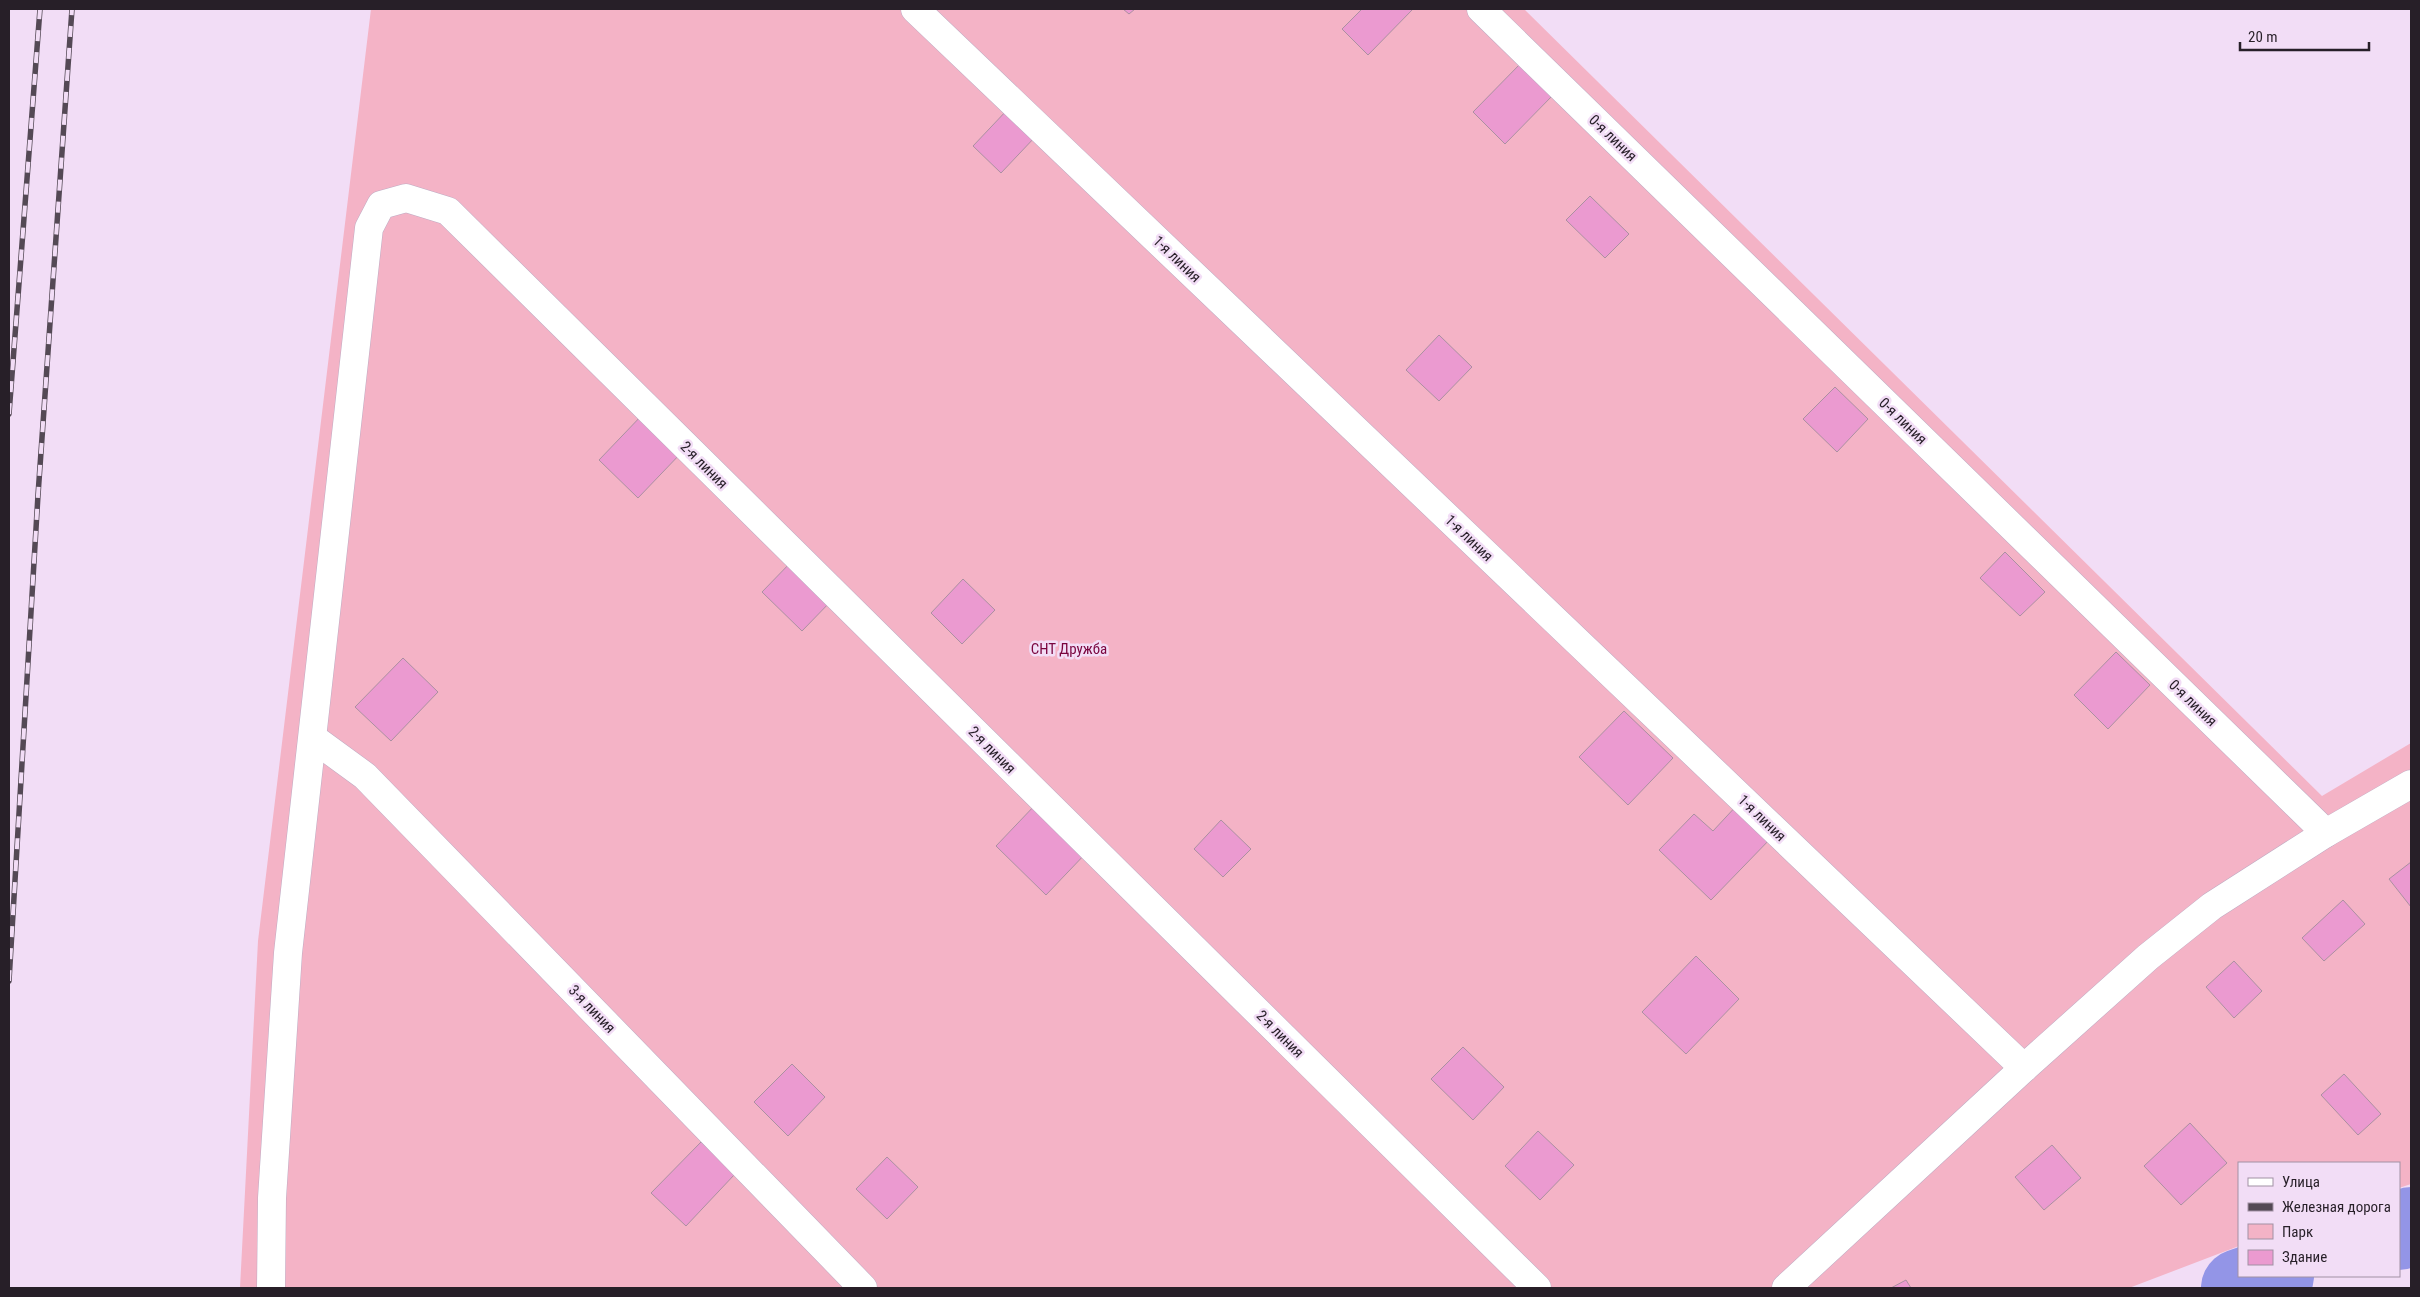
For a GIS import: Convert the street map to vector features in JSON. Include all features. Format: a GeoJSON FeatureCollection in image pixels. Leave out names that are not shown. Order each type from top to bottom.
{"type":"FeatureCollection","features":[{"type":"Feature","properties":{"kind":"street","name":"1-я линия"},"geometry":{"type":"LineString","coordinates":[[915,9],[2024,1068]]}},
{"type":"Feature","properties":{"kind":"street","name":"0-я линия"},"geometry":{"type":"LineString","coordinates":[[1480,9],[2326,833]]}},
{"type":"Feature","properties":{"kind":"street","name":"2-я линия"},"geometry":{"type":"LineString","coordinates":[[313,738],[369,228],[381,205],[406,198],[448,211],[1537,1288]]}},
{"type":"Feature","properties":{"kind":"street"},"geometry":{"type":"LineString","coordinates":[[271,1288],[272,1198],[288,953],[313,738]]}},
{"type":"Feature","properties":{"kind":"street","name":"3-я линия"},"geometry":{"type":"LineString","coordinates":[[313,738],[365,776],[863,1288]]}},
{"type":"Feature","properties":{"kind":"street"},"geometry":{"type":"LineString","coordinates":[[1786,1288],[2024,1068],[2148,957],[2212,906],[2326,833],[2411,784]]}},
{"type":"Feature","properties":{"kind":"green space","name":"СНТ Дружба"},"geometry":{"type":"Polygon","coordinates":[[[371,9],[1524,9],[2322,796],[2411,743],[2411,1184],[2400,1188],[2400,1162],[2238,1162],[2238,1246],[2129,1288],[240,1288],[258,941],[371,9]]]}},
{"type":"Feature","properties":{"kind":"building"},"geometry":{"type":"Polygon","coordinates":[[[1123,9],[1135,9],[1129,14],[1123,9]]]}},
{"type":"Feature","properties":{"kind":"building"},"geometry":{"type":"Polygon","coordinates":[[[1362,9],[1413,9],[1368,55],[1342,29],[1362,9]]]}},
{"type":"Feature","properties":{"kind":"building"},"geometry":{"type":"Polygon","coordinates":[[[1522,62],[1554,94],[1505,144],[1473,112],[1522,62]]]}},
{"type":"Feature","properties":{"kind":"building"},"geometry":{"type":"Polygon","coordinates":[[[1008,109],[1036,136],[1001,173],[973,146],[1008,109]]]}},
{"type":"Feature","properties":{"kind":"building"},"geometry":{"type":"Polygon","coordinates":[[[1590,196],[1629,234],[1605,258],[1566,220],[1590,196]]]}},
{"type":"Feature","properties":{"kind":"building"},"geometry":{"type":"Polygon","coordinates":[[[1439,335],[1472,367],[1439,401],[1406,370],[1439,335]]]}},
{"type":"Feature","properties":{"kind":"building"},"geometry":{"type":"Polygon","coordinates":[[[1835,387],[1868,419],[1837,452],[1803,419],[1835,387]]]}},
{"type":"Feature","properties":{"kind":"building"},"geometry":{"type":"Polygon","coordinates":[[[644,413],[683,451],[638,498],[599,460],[644,413]]]}},
{"type":"Feature","properties":{"kind":"building"},"geometry":{"type":"Polygon","coordinates":[[[2005,552],[2045,592],[2020,616],[1980,578],[2005,552]]]}},
{"type":"Feature","properties":{"kind":"building"},"geometry":{"type":"Polygon","coordinates":[[[794,559],[834,598],[802,631],[762,592],[794,559]]]}},
{"type":"Feature","properties":{"kind":"building"},"geometry":{"type":"Polygon","coordinates":[[[963,579],[995,610],[962,644],[931,613],[963,579]]]}},
{"type":"Feature","properties":{"kind":"building"},"geometry":{"type":"Polygon","coordinates":[[[2116,652],[2150,685],[2108,729],[2074,695],[2116,652]]]}},
{"type":"Feature","properties":{"kind":"building"},"geometry":{"type":"Polygon","coordinates":[[[403,658],[438,692],[391,741],[355,707],[403,658]]]}},
{"type":"Feature","properties":{"kind":"building"},"geometry":{"type":"Polygon","coordinates":[[[1624,711],[1673,758],[1628,805],[1579,757],[1624,711]]]}},
{"type":"Feature","properties":{"kind":"building"},"geometry":{"type":"Polygon","coordinates":[[[1037,803],[1088,851],[1046,895],[996,846],[1037,803]]]}},
{"type":"Feature","properties":{"kind":"building"},"geometry":{"type":"Polygon","coordinates":[[[1739,803],[1773,836],[1711,900],[1659,850],[1694,814],[1713,831],[1739,803]]]}},
{"type":"Feature","properties":{"kind":"building"},"geometry":{"type":"Polygon","coordinates":[[[1221,820],[1251,849],[1223,877],[1194,849],[1221,820]]]}},
{"type":"Feature","properties":{"kind":"building"},"geometry":{"type":"Polygon","coordinates":[[[2411,862],[2411,907],[2389,879],[2411,862]]]}},
{"type":"Feature","properties":{"kind":"building"},"geometry":{"type":"Polygon","coordinates":[[[2343,900],[2365,924],[2324,961],[2302,938],[2343,900]]]}},
{"type":"Feature","properties":{"kind":"building"},"geometry":{"type":"Polygon","coordinates":[[[1696,956],[1739,999],[1686,1054],[1642,1012],[1696,956]]]}},
{"type":"Feature","properties":{"kind":"building"},"geometry":{"type":"Polygon","coordinates":[[[2234,961],[2262,991],[2234,1018],[2206,987],[2234,961]]]}},
{"type":"Feature","properties":{"kind":"building"},"geometry":{"type":"Polygon","coordinates":[[[1463,1047],[1504,1087],[1473,1120],[1431,1079],[1463,1047]]]}},
{"type":"Feature","properties":{"kind":"building"},"geometry":{"type":"Polygon","coordinates":[[[792,1064],[825,1097],[788,1136],[754,1102],[792,1064]]]}},
{"type":"Feature","properties":{"kind":"building"},"geometry":{"type":"Polygon","coordinates":[[[2344,1074],[2381,1114],[2358,1135],[2321,1095],[2344,1074]]]}},
{"type":"Feature","properties":{"kind":"building"},"geometry":{"type":"Polygon","coordinates":[[[2190,1123],[2227,1163],[2181,1205],[2144,1166],[2190,1123]]]}},
{"type":"Feature","properties":{"kind":"building"},"geometry":{"type":"Polygon","coordinates":[[[1538,1131],[1574,1165],[1540,1200],[1505,1166],[1538,1131]]]}},
{"type":"Feature","properties":{"kind":"building"},"geometry":{"type":"Polygon","coordinates":[[[701,1142],[735,1174],[686,1226],[651,1193],[701,1142]]]}},
{"type":"Feature","properties":{"kind":"building"},"geometry":{"type":"Polygon","coordinates":[[[2052,1145],[2081,1178],[2044,1210],[2015,1177],[2052,1145]]]}},
{"type":"Feature","properties":{"kind":"building"},"geometry":{"type":"Polygon","coordinates":[[[887,1157],[918,1187],[887,1219],[856,1189],[887,1157]]]}},
{"type":"Feature","properties":{"kind":"building"},"geometry":{"type":"Polygon","coordinates":[[[1906,1280],[1911,1288],[1891,1288],[1906,1280]]]}},
{"type":"Feature","properties":{"kind":"waterway"},"geometry":{"type":"LineString","coordinates":[[2400,1231],[2411,1226]]}},
{"type":"Feature","properties":{"kind":"waterway"},"geometry":{"type":"LineString","coordinates":[[2240,1288],[2272,1277]]}},
{"type":"Feature","properties":{"kind":"railway"},"geometry":{"type":"LineString","coordinates":[[9,414],[40,9]]}},
{"type":"Feature","properties":{"kind":"railway"},"geometry":{"type":"LineString","coordinates":[[9,981],[38,495],[72,9]]}}]}
